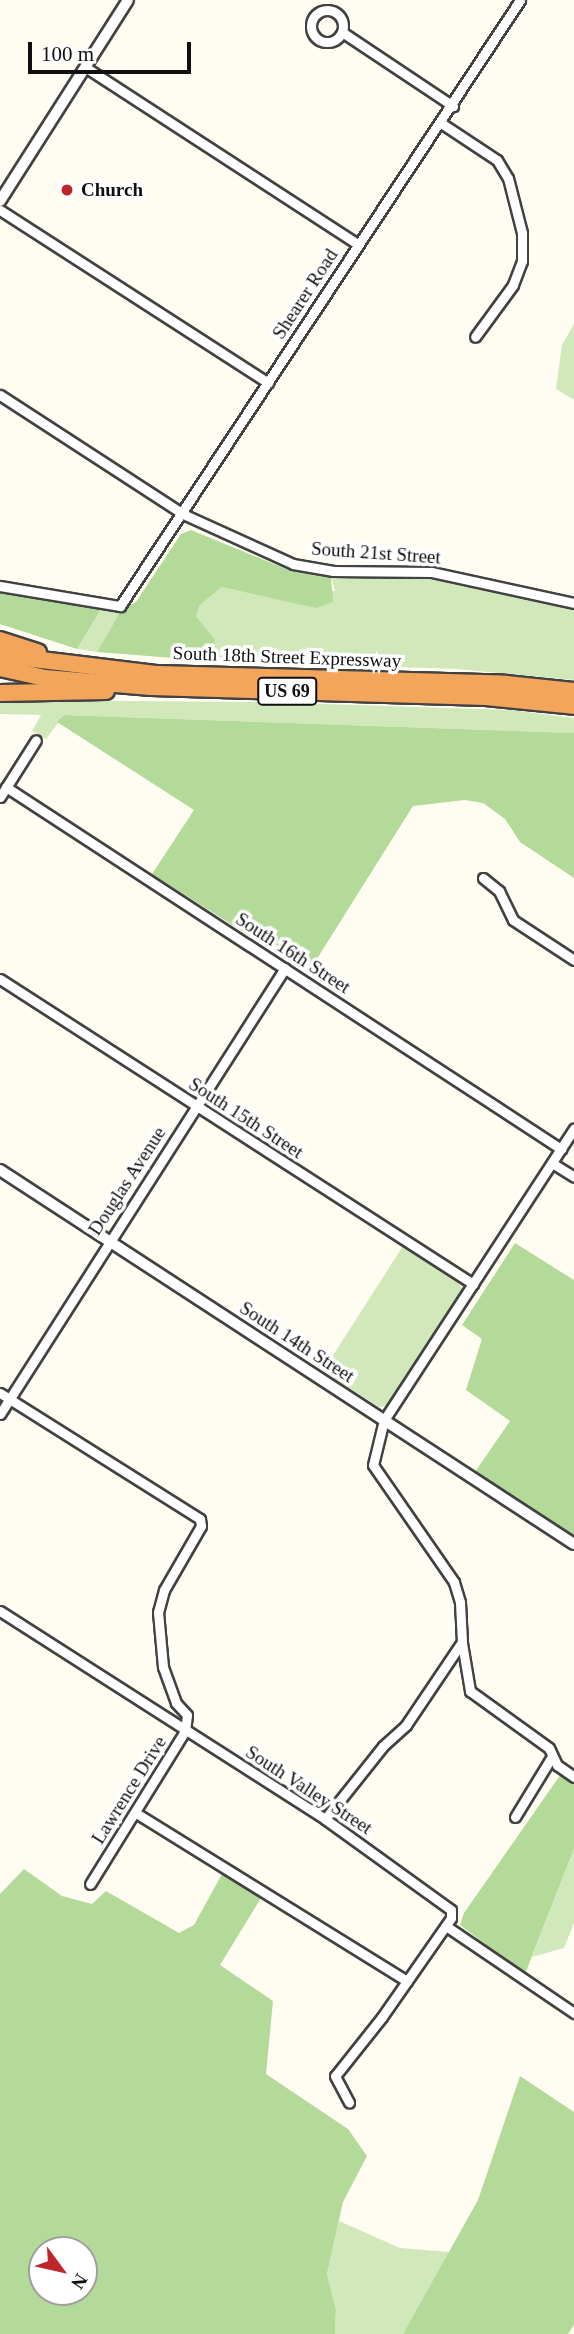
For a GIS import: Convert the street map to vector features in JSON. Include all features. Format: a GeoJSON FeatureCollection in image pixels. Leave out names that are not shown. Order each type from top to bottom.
{"type":"FeatureCollection","features":[{"type":"Feature","properties":{"kind":"highway"},"geometry":{"type":"LineString","coordinates":[[0,640],[77,664]]}},
{"type":"Feature","properties":{"kind":"highway","name":"South 18th Street Expressway"},"geometry":{"type":"LineString","coordinates":[[0,655],[158,674],[506,684],[574,691]]}},
{"type":"Feature","properties":{"kind":"highway","name":"South 18th Street Expressway"},"geometry":{"type":"LineString","coordinates":[[0,668],[45,678],[151,687],[486,697],[574,706]]}},
{"type":"Feature","properties":{"kind":"highway"},"geometry":{"type":"LineString","coordinates":[[0,693],[60,695],[151,687]]}},
{"type":"Feature","properties":{"kind":"street"},"geometry":{"type":"LineString","coordinates":[[0,201],[128,0]]}},
{"type":"Feature","properties":{"kind":"street","name":"Shearer Road"},"geometry":{"type":"LineString","coordinates":[[0,586],[120,606],[183,514],[358,244],[453,106],[520,0]]}},
{"type":"Feature","properties":{"kind":"street"},"geometry":{"type":"LineString","coordinates":[[345,34],[453,106]]}},
{"type":"Feature","properties":{"kind":"street"},"geometry":{"type":"LineString","coordinates":[[85,67],[358,244]]}},
{"type":"Feature","properties":{"kind":"street"},"geometry":{"type":"LineString","coordinates":[[441,123],[497,160],[508,178],[522,233],[522,261],[513,285],[475,337]]}},
{"type":"Feature","properties":{"kind":"street"},"geometry":{"type":"LineString","coordinates":[[0,210],[268,383]]}},
{"type":"Feature","properties":{"kind":"street","name":"South 21st Street"},"geometry":{"type":"LineString","coordinates":[[0,395],[183,514],[293,564],[333,571],[422,571],[574,603]]}},
{"type":"Feature","properties":{"kind":"street"},"geometry":{"type":"LineString","coordinates":[[0,797],[36,740]]}},
{"type":"Feature","properties":{"kind":"street","name":"South 16th Street"},"geometry":{"type":"LineString","coordinates":[[6,787],[561,1149]]}},
{"type":"Feature","properties":{"kind":"street"},"geometry":{"type":"LineString","coordinates":[[483,878],[499,891],[513,920],[574,960]]}},
{"type":"Feature","properties":{"kind":"street","name":"Douglas Avenue"},"geometry":{"type":"LineString","coordinates":[[0,1414],[285,968]]}},
{"type":"Feature","properties":{"kind":"street","name":"South 15th Street"},"geometry":{"type":"LineString","coordinates":[[0,979],[473,1284]]}},
{"type":"Feature","properties":{"kind":"street"},"geometry":{"type":"LineString","coordinates":[[574,1129],[384,1420],[373,1465],[454,1582],[460,1602],[462,1642],[470,1690],[549,1748],[551,1758],[574,1777]]}},
{"type":"Feature","properties":{"kind":"street"},"geometry":{"type":"LineString","coordinates":[[552,1163],[574,1177]]}},
{"type":"Feature","properties":{"kind":"street","name":"South 14th Street"},"geometry":{"type":"LineString","coordinates":[[0,1170],[574,1544]]}},
{"type":"Feature","properties":{"kind":"street"},"geometry":{"type":"LineString","coordinates":[[0,1393],[10,1400]]}},
{"type":"Feature","properties":{"kind":"street","name":"Lawrence Drive"},"geometry":{"type":"LineString","coordinates":[[10,1400],[200,1518],[201,1527],[164,1590],[159,1612],[163,1667],[172,1696],[187,1715],[185,1731],[90,1884]]}},
{"type":"Feature","properties":{"kind":"street","name":"South Valley Street"},"geometry":{"type":"LineString","coordinates":[[0,1611],[324,1819],[448,1908],[452,1914],[446,1926]]}},
{"type":"Feature","properties":{"kind":"street"},"geometry":{"type":"LineString","coordinates":[[324,1819],[383,1746],[407,1725],[462,1642]]}},
{"type":"Feature","properties":{"kind":"street"},"geometry":{"type":"LineString","coordinates":[[515,1817],[551,1758]]}},
{"type":"Feature","properties":{"kind":"street"},"geometry":{"type":"LineString","coordinates":[[136,1813],[407,1981]]}},
{"type":"Feature","properties":{"kind":"street"},"geometry":{"type":"LineString","coordinates":[[349,2102],[335,2076],[446,1926],[574,2013]]}},
{"type":"Feature","properties":{"kind":"green space"},"geometry":{"type":"Polygon","coordinates":[[[574,324],[574,400],[556,389],[562,345],[574,324]]]}},
{"type":"Feature","properties":{"kind":"green space"},"geometry":{"type":"Polygon","coordinates":[[[191,530],[286,569],[331,577],[333,602],[316,608],[222,587],[200,605],[196,616],[215,640],[212,661],[97,652],[121,610],[136,602],[181,534],[191,530]]]}},
{"type":"Feature","properties":{"kind":"green space"},"geometry":{"type":"Polygon","coordinates":[[[331,577],[425,577],[574,609],[574,680],[456,669],[212,661],[214,640],[196,616],[200,605],[222,587],[335,591],[331,577]]]}},
{"type":"Feature","properties":{"kind":"green space"},"geometry":{"type":"Polygon","coordinates":[[[0,588],[101,609],[77,649],[0,624],[0,588]]]}},
{"type":"Feature","properties":{"kind":"green space"},"geometry":{"type":"Polygon","coordinates":[[[101,609],[121,610],[97,652],[77,649],[101,609]]]}},
{"type":"Feature","properties":{"kind":"green space"},"geometry":{"type":"Polygon","coordinates":[[[0,700],[263,702],[511,710],[574,718],[574,733],[64,715],[46,739],[32,731],[41,715],[0,714],[0,700]]]}},
{"type":"Feature","properties":{"kind":"green space"},"geometry":{"type":"Polygon","coordinates":[[[64,715],[574,733],[574,878],[520,842],[505,819],[483,803],[465,800],[413,806],[308,973],[152,874],[194,810],[57,722],[64,715]]]}},
{"type":"Feature","properties":{"kind":"green space"},"geometry":{"type":"Polygon","coordinates":[[[515,1243],[574,1280],[574,1537],[475,1472],[510,1421],[466,1390],[482,1339],[462,1325],[515,1243]]]}},
{"type":"Feature","properties":{"kind":"green space"},"geometry":{"type":"Polygon","coordinates":[[[403,1246],[458,1282],[462,1289],[387,1406],[379,1407],[323,1371],[403,1246]]]}},
{"type":"Feature","properties":{"kind":"green space"},"geometry":{"type":"Polygon","coordinates":[[[561,1774],[574,1784],[574,1849],[525,1974],[460,1925],[464,1913],[561,1774]]]}},
{"type":"Feature","properties":{"kind":"green space"},"geometry":{"type":"Polygon","coordinates":[[[574,1849],[574,1923],[564,1948],[532,1957],[574,1849]]]}},
{"type":"Feature","properties":{"kind":"green space"},"geometry":{"type":"Polygon","coordinates":[[[24,1869],[62,1896],[92,1904],[106,1891],[179,1933],[194,1925],[222,1874],[261,1898],[220,1965],[273,2001],[266,2074],[348,2129],[367,2156],[343,2202],[327,2274],[336,2309],[335,2334],[0,2334],[0,1894],[24,1869]]]}},
{"type":"Feature","properties":{"kind":"green space"},"geometry":{"type":"Polygon","coordinates":[[[520,2076],[574,2112],[574,2325],[568,2334],[403,2334],[478,2200],[520,2076]]]}},
{"type":"Feature","properties":{"kind":"green space"},"geometry":{"type":"Polygon","coordinates":[[[339,2221],[400,2248],[450,2252],[403,2334],[335,2334],[336,2309],[327,2274],[339,2221]]]}},
{"type":"Feature","properties":{"kind":"place","name":"Church"},"geometry":{"type":"Point","coordinates":[67,190]}}]}
